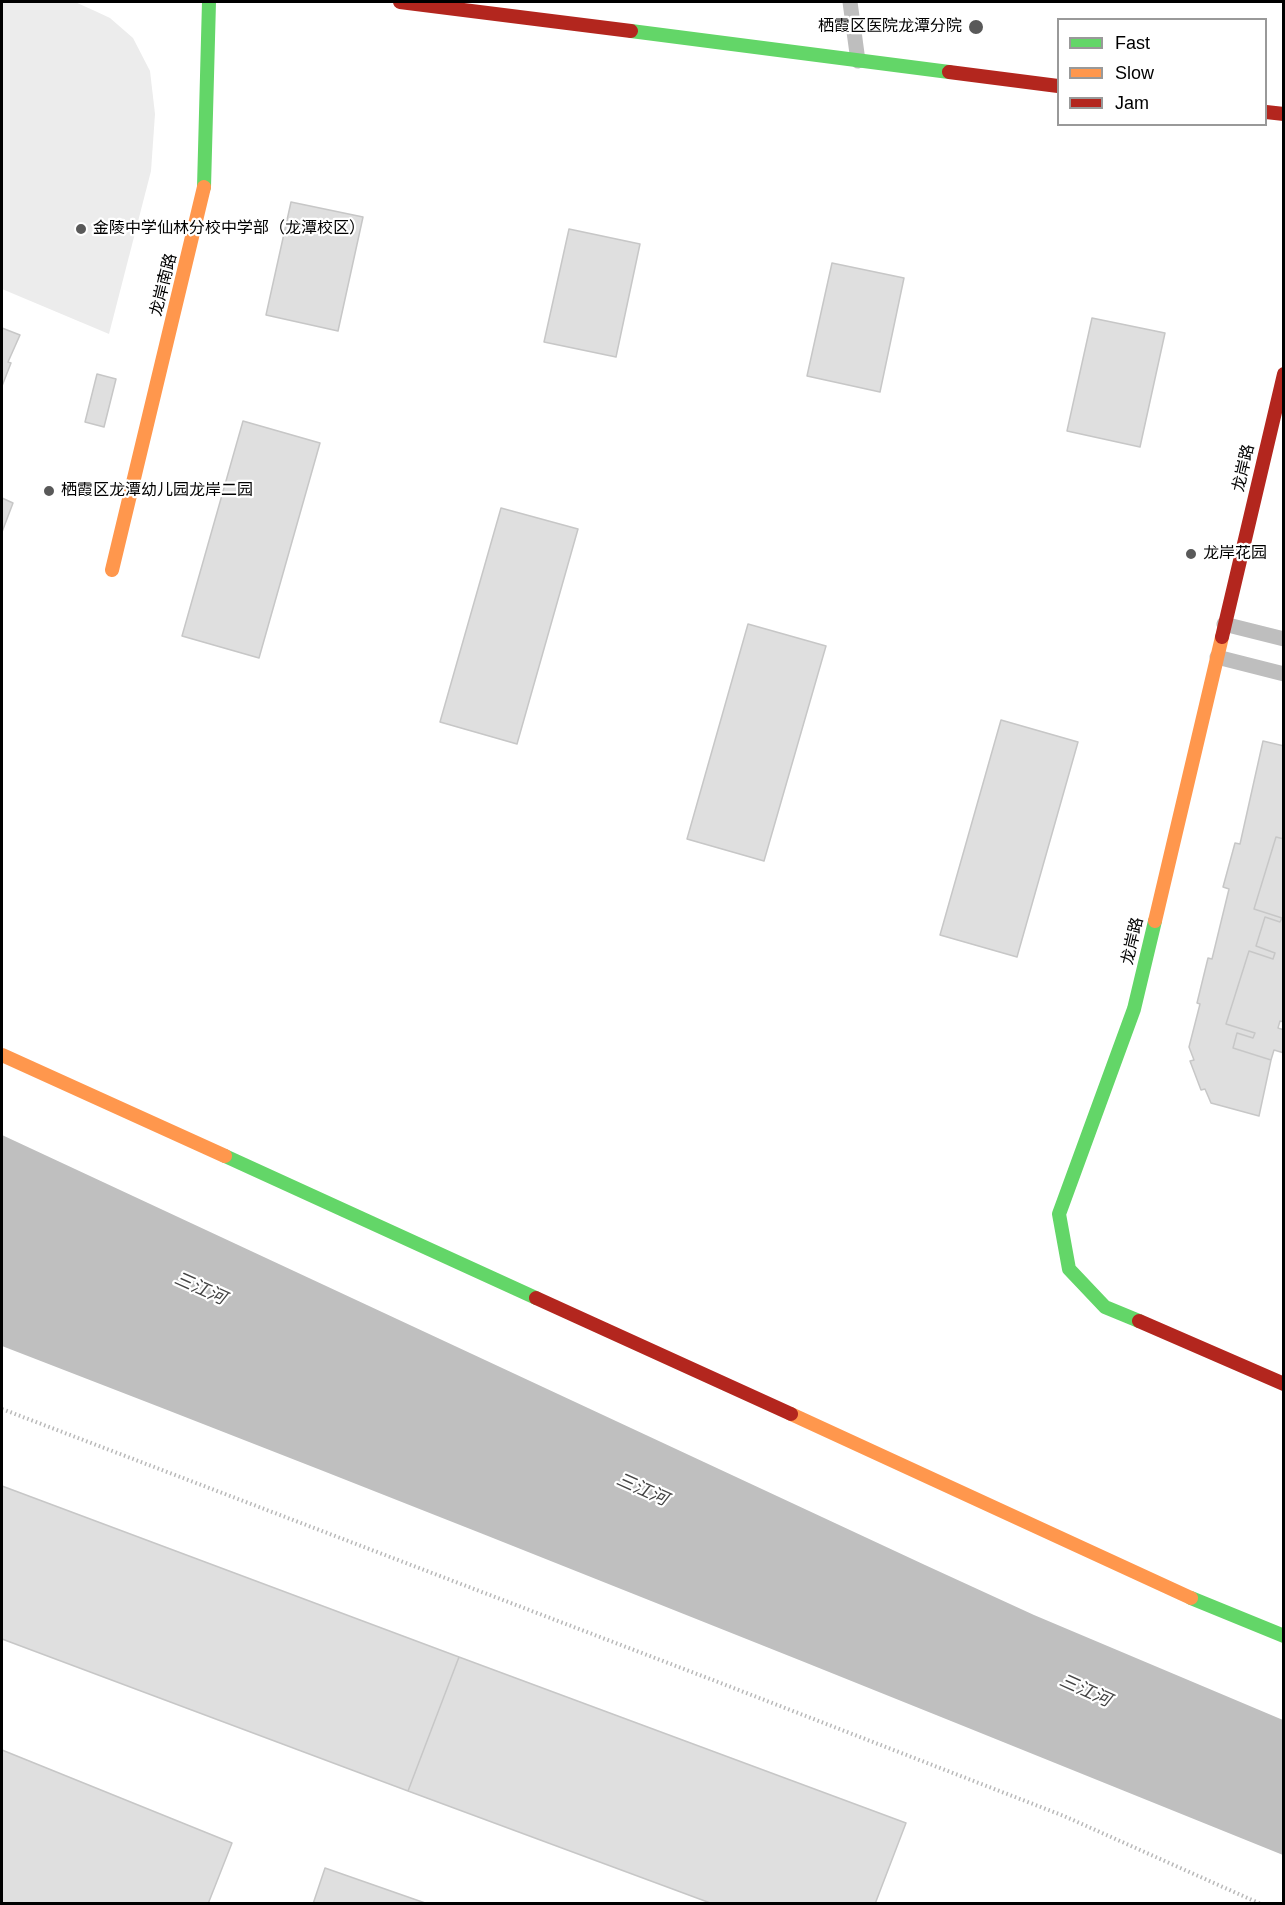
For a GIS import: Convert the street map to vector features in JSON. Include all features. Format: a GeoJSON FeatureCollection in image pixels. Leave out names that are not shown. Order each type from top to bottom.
{"type":"FeatureCollection","features":[{"type":"Feature","properties":{"kind":"street","name":"龙岸南路"},"geometry":{"type":"LineString","coordinates":[[112,570],[206,183],[209,2]]}},
{"type":"Feature","properties":{"kind":"street"},"geometry":{"type":"LineString","coordinates":[[400,2],[1057,86]]}},
{"type":"Feature","properties":{"kind":"street"},"geometry":{"type":"LineString","coordinates":[[1267,112],[1284,114]]}},
{"type":"Feature","properties":{"kind":"street","name":"龙岸路"},"geometry":{"type":"LineString","coordinates":[[1284,374],[1134,1009],[1059,1214],[1069,1269],[1105,1307],[1284,1384]]}},
{"type":"Feature","properties":{"kind":"street"},"geometry":{"type":"LineString","coordinates":[[2,1055],[1211,1607],[1284,1636]]}},
{"type":"Feature","properties":{"kind":"lane"},"geometry":{"type":"LineString","coordinates":[[850,2],[858,61]]}},
{"type":"Feature","properties":{"kind":"lane"},"geometry":{"type":"LineString","coordinates":[[1224,624],[1284,639]]}},
{"type":"Feature","properties":{"kind":"lane"},"geometry":{"type":"LineString","coordinates":[[1216,657],[1284,674]]}},
{"type":"Feature","properties":{"kind":"path"},"geometry":{"type":"LineString","coordinates":[[2,1409],[1064,1816],[1261,1904]]}},
{"type":"Feature","properties":{"kind":"shaded area","name":"金陵中学仙林分校中学部（龙潭校区）"},"geometry":{"type":"Polygon","coordinates":[[[2,2],[75,2],[95,11],[110,18],[133,38],[150,71],[155,114],[151,171],[109,334],[2,289],[2,2]]]}},
{"type":"Feature","properties":{"kind":"water","name":"三江河"},"geometry":{"type":"Polygon","coordinates":[[[2,1135],[1034,1615],[1283,1720],[1283,1855],[484,1534],[2,1346],[2,1135]]]}},
{"type":"Feature","properties":{"kind":"building"},"geometry":{"type":"Polygon","coordinates":[[[291,202],[363,217],[338,331],[266,315],[291,202]]]}},
{"type":"Feature","properties":{"kind":"building"},"geometry":{"type":"Polygon","coordinates":[[[569,229],[640,244],[616,357],[544,342],[569,229]]]}},
{"type":"Feature","properties":{"kind":"building"},"geometry":{"type":"Polygon","coordinates":[[[832,263],[904,278],[880,392],[807,376],[832,263]]]}},
{"type":"Feature","properties":{"kind":"building"},"geometry":{"type":"Polygon","coordinates":[[[1092,318],[1165,333],[1140,447],[1067,431],[1092,318]]]}},
{"type":"Feature","properties":{"kind":"building"},"geometry":{"type":"Polygon","coordinates":[[[2,328],[20,335],[8,362],[11,363],[2,386],[2,328]]]}},
{"type":"Feature","properties":{"kind":"building"},"geometry":{"type":"Polygon","coordinates":[[[97,374],[116,379],[104,427],[85,422],[97,374]]]}},
{"type":"Feature","properties":{"kind":"building"},"geometry":{"type":"Polygon","coordinates":[[[243,421],[320,443],[259,658],[182,636],[243,421]]]}},
{"type":"Feature","properties":{"kind":"building"},"geometry":{"type":"Polygon","coordinates":[[[2,498],[13,503],[2,532],[2,498]]]}},
{"type":"Feature","properties":{"kind":"building"},"geometry":{"type":"Polygon","coordinates":[[[501,508],[578,529],[517,744],[440,722],[501,508]]]}},
{"type":"Feature","properties":{"kind":"building"},"geometry":{"type":"Polygon","coordinates":[[[748,624],[826,646],[764,861],[687,839],[748,624]]]}},
{"type":"Feature","properties":{"kind":"building"},"geometry":{"type":"Polygon","coordinates":[[[1001,720],[1078,742],[1017,957],[940,935],[1001,720]]]}},
{"type":"Feature","properties":{"kind":"building"},"geometry":{"type":"Polygon","coordinates":[[[1263,741],[1284,746],[1284,839],[1276,837],[1254,909],[1282,918],[1280,922],[1265,917],[1256,946],[1275,953],[1273,959],[1249,951],[1226,1024],[1255,1033],[1253,1038],[1237,1033],[1233,1048],[1271,1060],[1259,1116],[1211,1103],[1205,1089],[1201,1090],[1190,1061],[1194,1060],[1189,1047],[1208,958],[1212,959],[1229,889],[1223,887],[1235,843],[1240,844],[1263,741]]]}},
{"type":"Feature","properties":{"kind":"building"},"geometry":{"type":"Polygon","coordinates":[[[1276,837],[1284,839],[1284,1022],[1280,1021],[1278,1028],[1284,1030],[1284,1053],[1274,1050],[1271,1060],[1233,1048],[1237,1033],[1253,1038],[1255,1033],[1226,1024],[1249,951],[1273,959],[1275,953],[1256,946],[1265,917],[1280,922],[1282,918],[1254,909],[1276,837]]]}},
{"type":"Feature","properties":{"kind":"building"},"geometry":{"type":"Polygon","coordinates":[[[2,1486],[459,1657],[408,1791],[2,1639],[2,1486]]]}},
{"type":"Feature","properties":{"kind":"building"},"geometry":{"type":"Polygon","coordinates":[[[459,1657],[906,1823],[875,1904],[713,1904],[408,1791],[459,1657]]]}},
{"type":"Feature","properties":{"kind":"building"},"geometry":{"type":"Polygon","coordinates":[[[2,1750],[232,1843],[208,1904],[2,1904],[2,1750]]]}},
{"type":"Feature","properties":{"kind":"building"},"geometry":{"type":"Polygon","coordinates":[[[325,1868],[428,1904],[313,1904],[325,1868]]]}},
{"type":"Feature","properties":{"kind":"traffic: fast"},"geometry":{"type":"LineString","coordinates":[[204,187],[209,2]]}},
{"type":"Feature","properties":{"kind":"traffic: fast"},"geometry":{"type":"LineString","coordinates":[[631,31],[949,72]]}},
{"type":"Feature","properties":{"kind":"traffic: fast"},"geometry":{"type":"LineString","coordinates":[[1139,1321],[1105,1307],[1069,1269],[1059,1214],[1134,1009],[1155,921]]}},
{"type":"Feature","properties":{"kind":"traffic: fast"},"geometry":{"type":"LineString","coordinates":[[225,1156],[536,1298]]}},
{"type":"Feature","properties":{"kind":"traffic: fast"},"geometry":{"type":"LineString","coordinates":[[1191,1598],[1284,1636]]}},
{"type":"Feature","properties":{"kind":"traffic: slow"},"geometry":{"type":"LineString","coordinates":[[112,570],[204,187]]}},
{"type":"Feature","properties":{"kind":"traffic: slow"},"geometry":{"type":"LineString","coordinates":[[1155,921],[1222,637]]}},
{"type":"Feature","properties":{"kind":"traffic: slow"},"geometry":{"type":"LineString","coordinates":[[2,1055],[225,1156]]}},
{"type":"Feature","properties":{"kind":"traffic: slow"},"geometry":{"type":"LineString","coordinates":[[791,1414],[1191,1598]]}},
{"type":"Feature","properties":{"kind":"traffic: jam"},"geometry":{"type":"LineString","coordinates":[[400,2],[631,31]]}},
{"type":"Feature","properties":{"kind":"traffic: jam"},"geometry":{"type":"LineString","coordinates":[[949,72],[1057,86]]}},
{"type":"Feature","properties":{"kind":"traffic: jam"},"geometry":{"type":"LineString","coordinates":[[1267,112],[1284,114]]}},
{"type":"Feature","properties":{"kind":"traffic: jam"},"geometry":{"type":"LineString","coordinates":[[1222,637],[1284,374]]}},
{"type":"Feature","properties":{"kind":"traffic: jam"},"geometry":{"type":"LineString","coordinates":[[536,1298],[791,1414]]}},
{"type":"Feature","properties":{"kind":"traffic: jam"},"geometry":{"type":"LineString","coordinates":[[1139,1321],[1284,1384]]}},
{"type":"Feature","properties":{"kind":"place","name":"栖霞区医院龙潭分院"},"geometry":{"type":"Point","coordinates":[976,27]}},
{"type":"Feature","properties":{"kind":"place","name":"金陵中学仙林分校中学部（龙潭校区）"},"geometry":{"type":"Point","coordinates":[81,229]}},
{"type":"Feature","properties":{"kind":"place","name":"栖霞区龙潭幼儿园龙岸二园"},"geometry":{"type":"Point","coordinates":[49,491]}},
{"type":"Feature","properties":{"kind":"place","name":"龙岸花园"},"geometry":{"type":"Point","coordinates":[1191,554]}}]}
